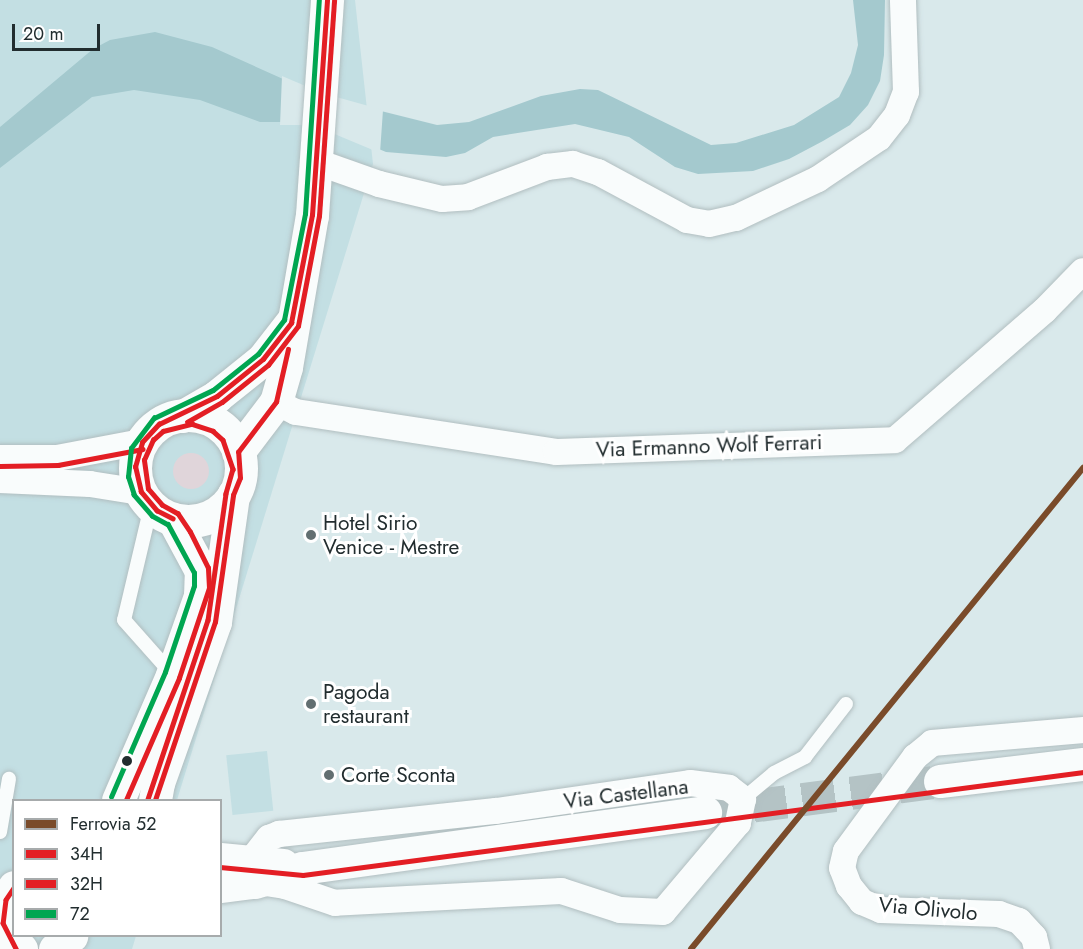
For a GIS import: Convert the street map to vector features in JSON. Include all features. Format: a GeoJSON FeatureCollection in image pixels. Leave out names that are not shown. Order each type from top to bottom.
{"type":"FeatureCollection","features":[{"type":"Feature","properties":{"kind":"street"},"geometry":{"type":"LineString","coordinates":[[238,452],[276,402],[286,367],[291,322],[312,215],[327,0]]}},
{"type":"Feature","properties":{"kind":"street"},"geometry":{"type":"LineString","coordinates":[[317,162],[379,184],[442,199],[468,197],[547,167],[573,164],[598,172],[687,220],[709,224],[736,218],[818,179],[879,138],[897,115],[906,92],[903,0]]}},
{"type":"Feature","properties":{"kind":"street","name":"Via Ermanno Wolf Ferrari"},"geometry":{"type":"LineString","coordinates":[[276,402],[296,412],[556,452],[895,440],[1045,310],[1083,271]]}},
{"type":"Feature","properties":{"kind":"street"},"geometry":{"type":"LineString","coordinates":[[119,799],[172,675],[198,605],[202,578],[193,551],[155,505],[135,467],[142,442],[159,424],[183,416],[217,396],[263,359],[291,322]]}},
{"type":"Feature","properties":{"kind":"street"},"geometry":{"type":"LineString","coordinates":[[155,799],[158,783],[215,622],[233,495],[241,469],[238,452],[217,424],[183,416]]}},
{"type":"Feature","properties":{"kind":"street"},"geometry":{"type":"LineString","coordinates":[[0,458],[57,458],[142,442]]}},
{"type":"Feature","properties":{"kind":"street"},"geometry":{"type":"LineString","coordinates":[[0,480],[90,484],[155,505],[190,521],[207,518],[233,495]]}},
{"type":"Feature","properties":{"kind":"street","name":"Via Olivolo"},"geometry":{"type":"LineString","coordinates":[[1037,949],[1034,938],[1019,921],[999,915],[881,910],[862,902],[849,886],[842,868],[846,851],[915,757],[932,743],[1083,729]]}},
{"type":"Feature","properties":{"kind":"street"},"geometry":{"type":"LineString","coordinates":[[940,781],[1083,764]]}},
{"type":"Feature","properties":{"kind":"street","name":"Via Castellana"},"geometry":{"type":"LineString","coordinates":[[222,884],[242,868],[268,838],[279,834],[496,812],[690,783],[729,788],[743,799],[738,823],[663,912],[620,910],[561,891],[364,905],[335,903],[242,868]]}},
{"type":"Feature","properties":{"kind":"street","name":"Via Castellana"},"geometry":{"type":"LineString","coordinates":[[242,868],[302,868],[705,812]]}},
{"type":"Feature","properties":{"kind":"street"},"geometry":{"type":"LineString","coordinates":[[11,938],[6,900],[12,890]]}},
{"type":"Feature","properties":{"kind":"lane"},"geometry":{"type":"LineString","coordinates":[[155,505],[124,620],[172,675]]}},
{"type":"Feature","properties":{"kind":"lane"},"geometry":{"type":"LineString","coordinates":[[743,799],[774,773],[804,757],[846,704]]}},
{"type":"Feature","properties":{"kind":"lane"},"geometry":{"type":"LineString","coordinates":[[0,832],[9,779]]}},
{"type":"Feature","properties":{"kind":"shaded area"},"geometry":{"type":"Polygon","coordinates":[[[0,0],[355,0],[373,164],[177,799],[12,799],[12,937],[136,937],[132,949],[0,949],[0,0]]]}},
{"type":"Feature","properties":{"kind":"shaded area"},"geometry":{"type":"Polygon","coordinates":[[[853,0],[885,0],[884,55],[880,81],[868,105],[850,125],[823,141],[789,159],[753,171],[698,174],[675,167],[629,137],[575,124],[493,137],[465,153],[446,157],[386,152],[314,122],[260,122],[200,100],[134,90],[92,97],[0,168],[0,127],[93,49],[110,40],[155,32],[212,47],[321,96],[437,125],[469,122],[541,96],[580,89],[598,90],[711,145],[736,143],[794,125],[839,97],[851,73],[858,45],[853,0]]]}},
{"type":"Feature","properties":{"kind":"shaded area"},"geometry":{"type":"Polygon","coordinates":[[[191,453],[204,458],[209,471],[204,484],[191,489],[178,484],[173,471],[178,458],[191,453]]]}},
{"type":"Feature","properties":{"kind":"shaded area"},"geometry":{"type":"Polygon","coordinates":[[[267,751],[273,811],[232,815],[226,755],[267,751]]]}},
{"type":"Feature","properties":{"kind":"pier"},"geometry":{"type":"Polygon","coordinates":[[[282,76],[322,93],[383,110],[380,153],[313,125],[280,125],[282,76]]]}},
{"type":"Feature","properties":{"kind":"tunnel"},"geometry":{"type":"LineString","coordinates":[[705,812],[940,781]]}},
{"type":"Feature","properties":{"kind":"rail line","name":"52"},"geometry":{"type":"LineString","coordinates":[[691,949],[1083,468]]}},
{"type":"Feature","properties":{"kind":"transit line","name":"72"},"geometry":{"type":"LineString","coordinates":[[111,797],[165,672],[194,586],[194,573],[168,525],[152,516],[134,495],[128,477],[131,448],[154,418],[213,390],[258,354],[284,320],[305,214],[319,0]]}},
{"type":"Feature","properties":{"kind":"transit line","name":"34H"},"geometry":{"type":"LineString","coordinates":[[173,519],[157,511],[141,492],[135,467],[142,442],[159,424],[217,396],[263,359],[291,323],[312,215],[327,0]]}},
{"type":"Feature","properties":{"kind":"transit line","name":"32H"},"geometry":{"type":"LineString","coordinates":[[187,422],[222,402],[268,365],[298,326],[319,216],[334,1]]}},
{"type":"Feature","properties":{"kind":"transit line","name":"34H"},"geometry":{"type":"LineString","coordinates":[[238,452],[276,402],[288,349]]}},
{"type":"Feature","properties":{"kind":"transit line","name":"32H"},"geometry":{"type":"LineString","coordinates":[[126,799],[179,678],[209,588],[208,568],[190,532],[178,514],[162,505],[148,489],[144,460],[153,440],[163,431],[192,424],[213,431],[223,440],[233,469],[226,494],[208,620],[148,799]]}},
{"type":"Feature","properties":{"kind":"transit line","name":"32H"},"geometry":{"type":"LineString","coordinates":[[0,466],[58,465],[143,449]]}},
{"type":"Feature","properties":{"kind":"transit line","name":"34H"},"geometry":{"type":"LineString","coordinates":[[155,799],[215,622],[233,495],[240,478],[238,452]]}},
{"type":"Feature","properties":{"kind":"transit line","name":"32H"},"geometry":{"type":"LineString","coordinates":[[222,867],[303,875],[1083,772]]}},
{"type":"Feature","properties":{"kind":"transit line","name":"34H"},"geometry":{"type":"LineString","coordinates":[[12,891],[6,900],[3,923],[16,949]]}},
{"type":"Feature","properties":{"kind":"place","name":"Hotel Sirio Venice - Mestre"},"geometry":{"type":"Point","coordinates":[311,535]}},
{"type":"Feature","properties":{"kind":"place","name":"Pagoda restaurant"},"geometry":{"type":"Point","coordinates":[311,704]}},
{"type":"Feature","properties":{"kind":"place","name":"Corte Sconta"},"geometry":{"type":"Point","coordinates":[329,775]}}]}
